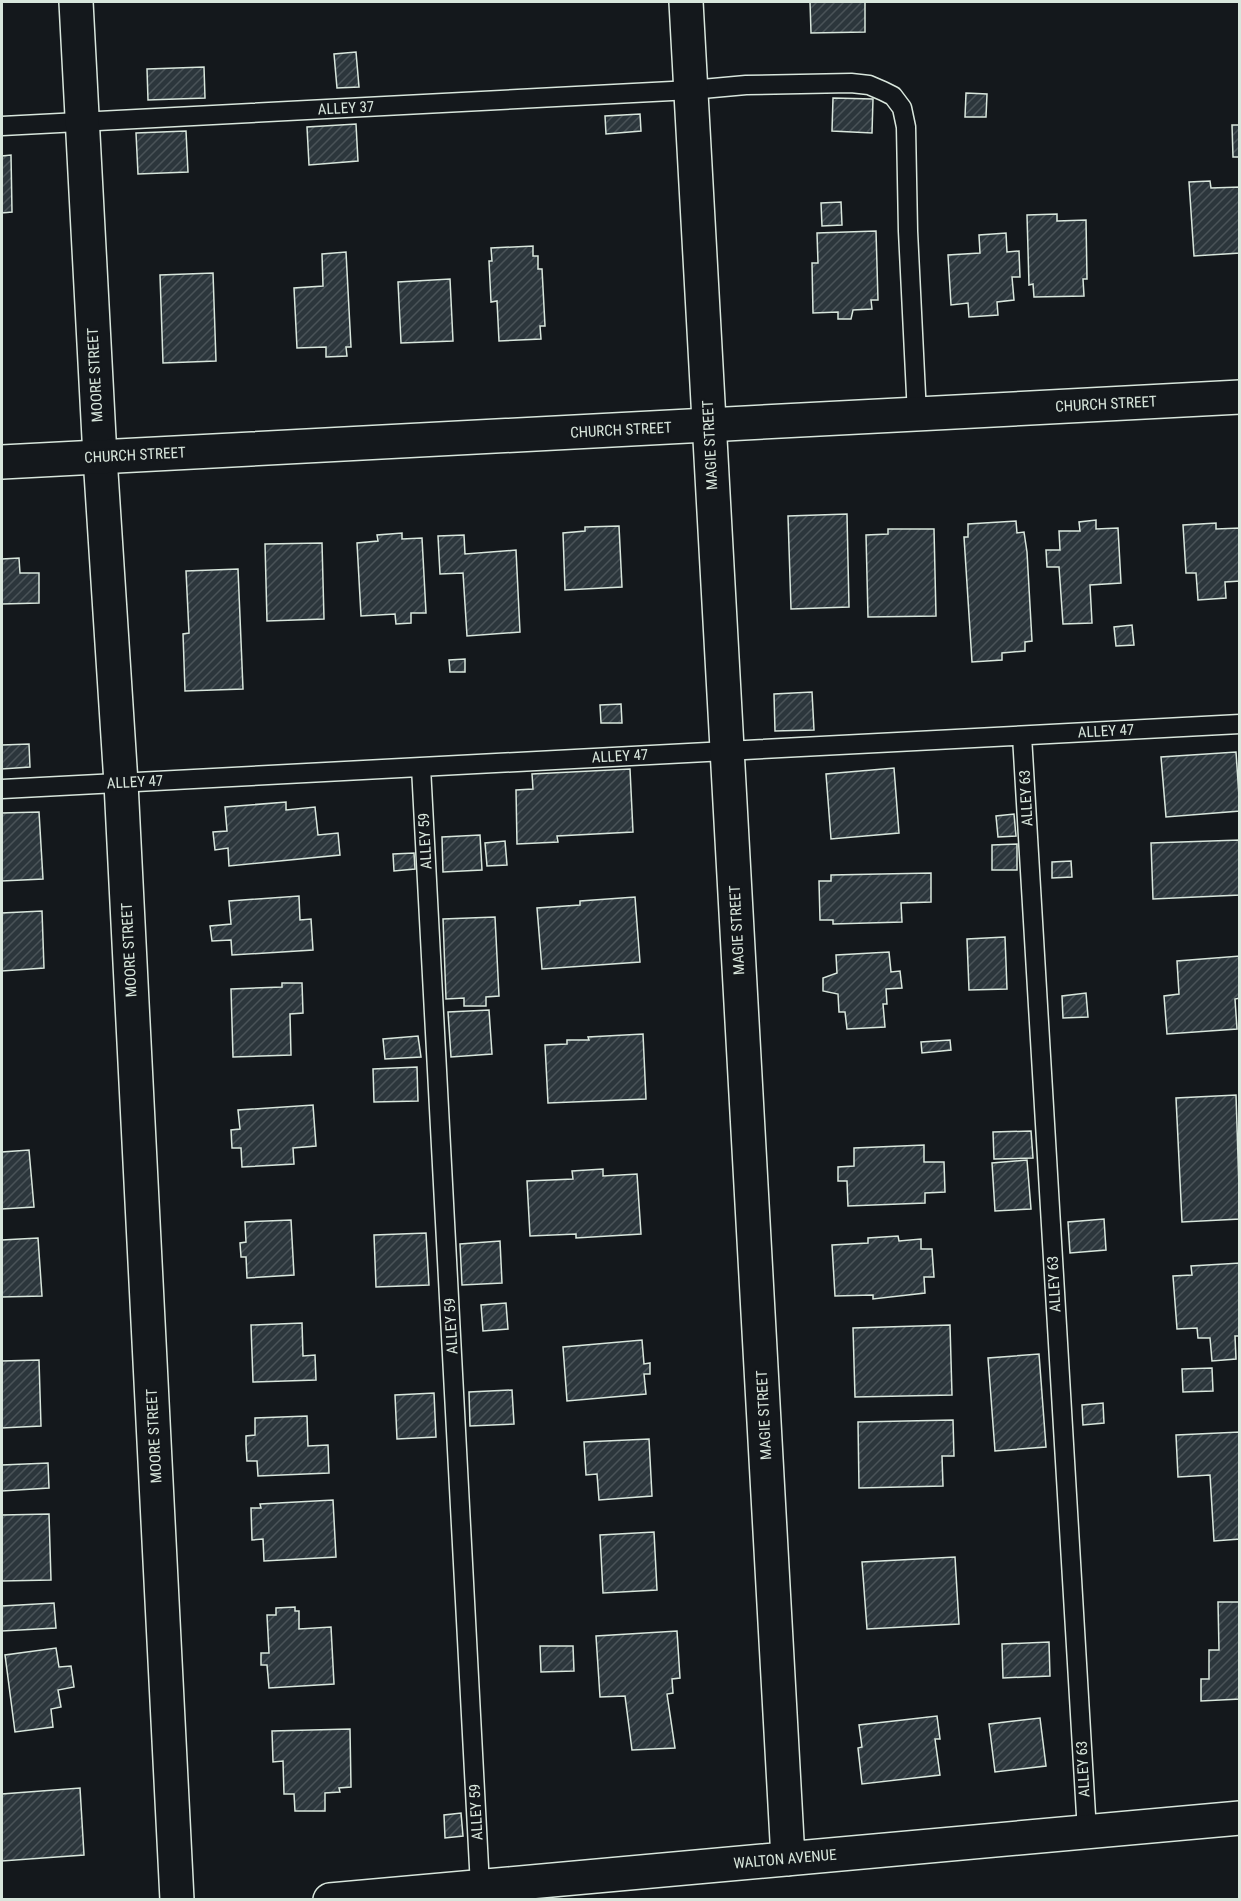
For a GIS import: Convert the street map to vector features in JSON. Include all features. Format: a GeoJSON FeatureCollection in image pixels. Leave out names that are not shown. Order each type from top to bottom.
{"type":"FeatureCollection","features":[{"type":"Feature","properties":{"kind":"street","name":"MOORE STREET"},"geometry":{"type":"LineString","coordinates":[[76,2],[100,457],[121,783],[177,1899]]}},
{"type":"Feature","properties":{"kind":"street","name":"MAGIE STREET"},"geometry":{"type":"LineString","coordinates":[[686,2],[788,1859]]}},
{"type":"Feature","properties":{"kind":"street","name":"CHURCH STREET"},"geometry":{"type":"LineString","coordinates":[[2,462],[1239,397]]}},
{"type":"Feature","properties":{"kind":"street","name":"WALTON AVENUE"},"geometry":{"type":"LineString","coordinates":[[330,1899],[1239,1818]]}},
{"type":"Feature","properties":{"kind":"lane","name":"ALLEY 37"},"geometry":{"type":"LineString","coordinates":[[2,126],[691,90],[746,85],[851,83],[869,85],[893,96],[902,108],[906,127],[908,231],[917,414]]}},
{"type":"Feature","properties":{"kind":"lane","name":"ALLEY 47"},"geometry":{"type":"LineString","coordinates":[[2,789],[1239,724]]}},
{"type":"Feature","properties":{"kind":"lane","name":"ALLEY 63"},"geometry":{"type":"LineString","coordinates":[[1022,736],[1087,1832]]}},
{"type":"Feature","properties":{"kind":"lane","name":"ALLEY 59"},"geometry":{"type":"LineString","coordinates":[[421,767],[480,1886]]}},
{"type":"Feature","properties":{"kind":"building"},"geometry":{"type":"Polygon","coordinates":[[[810,2],[865,2],[865,32],[811,33],[810,2]]]}},
{"type":"Feature","properties":{"kind":"building"},"geometry":{"type":"Polygon","coordinates":[[[356,52],[359,87],[337,88],[334,54],[356,52]]]}},
{"type":"Feature","properties":{"kind":"building"},"geometry":{"type":"Polygon","coordinates":[[[204,67],[205,98],[148,100],[147,69],[204,67]]]}},
{"type":"Feature","properties":{"kind":"building"},"geometry":{"type":"Polygon","coordinates":[[[966,93],[987,94],[986,117],[965,117],[966,93]]]}},
{"type":"Feature","properties":{"kind":"building"},"geometry":{"type":"Polygon","coordinates":[[[833,98],[873,99],[872,133],[832,131],[833,98]]]}},
{"type":"Feature","properties":{"kind":"building"},"geometry":{"type":"Polygon","coordinates":[[[640,114],[641,131],[606,134],[605,116],[640,114]]]}},
{"type":"Feature","properties":{"kind":"building"},"geometry":{"type":"Polygon","coordinates":[[[356,124],[358,161],[309,165],[307,127],[356,124]]]}},
{"type":"Feature","properties":{"kind":"building"},"geometry":{"type":"Polygon","coordinates":[[[1232,125],[1240,125],[1240,157],[1233,157],[1232,125]]]}},
{"type":"Feature","properties":{"kind":"building"},"geometry":{"type":"Polygon","coordinates":[[[186,131],[188,172],[138,174],[136,133],[186,131]]]}},
{"type":"Feature","properties":{"kind":"building"},"geometry":{"type":"Polygon","coordinates":[[[11,155],[12,212],[2,213],[2,156],[11,155]]]}},
{"type":"Feature","properties":{"kind":"building"},"geometry":{"type":"Polygon","coordinates":[[[1210,181],[1211,188],[1240,187],[1240,253],[1194,256],[1189,182],[1210,181]]]}},
{"type":"Feature","properties":{"kind":"building"},"geometry":{"type":"Polygon","coordinates":[[[841,202],[842,225],[822,226],[821,203],[841,202]]]}},
{"type":"Feature","properties":{"kind":"building"},"geometry":{"type":"Polygon","coordinates":[[[1057,214],[1057,221],[1086,220],[1087,279],[1083,279],[1084,296],[1034,297],[1033,284],[1029,285],[1027,215],[1057,214]]]}},
{"type":"Feature","properties":{"kind":"building"},"geometry":{"type":"Polygon","coordinates":[[[876,231],[878,300],[871,300],[872,309],[853,310],[851,319],[838,319],[838,312],[813,313],[812,263],[818,263],[817,233],[876,231]]]}},
{"type":"Feature","properties":{"kind":"building"},"geometry":{"type":"Polygon","coordinates":[[[1006,233],[1007,252],[1019,251],[1020,277],[1012,277],[1014,300],[997,302],[998,315],[969,317],[968,303],[951,305],[948,255],[980,253],[979,235],[1006,233]]]}},
{"type":"Feature","properties":{"kind":"building"},"geometry":{"type":"Polygon","coordinates":[[[533,246],[533,256],[538,256],[538,269],[542,269],[545,326],[540,326],[541,339],[499,341],[497,301],[491,302],[489,261],[492,261],[491,248],[533,246]]]}},
{"type":"Feature","properties":{"kind":"building"},"geometry":{"type":"Polygon","coordinates":[[[346,252],[351,347],[346,347],[347,356],[326,357],[326,347],[297,348],[294,288],[323,286],[322,254],[346,252]]]}},
{"type":"Feature","properties":{"kind":"building"},"geometry":{"type":"Polygon","coordinates":[[[213,273],[216,361],[163,363],[160,275],[213,273]]]}},
{"type":"Feature","properties":{"kind":"building"},"geometry":{"type":"Polygon","coordinates":[[[450,279],[453,341],[401,343],[398,282],[450,279]]]}},
{"type":"Feature","properties":{"kind":"building"},"geometry":{"type":"Polygon","coordinates":[[[847,514],[849,607],[791,609],[788,516],[847,514]]]}},
{"type":"Feature","properties":{"kind":"building"},"geometry":{"type":"Polygon","coordinates":[[[1096,520],[1096,529],[1118,528],[1121,583],[1090,585],[1092,623],[1063,624],[1059,567],[1047,567],[1046,550],[1060,550],[1059,531],[1080,531],[1079,522],[1096,520]]]}},
{"type":"Feature","properties":{"kind":"building"},"geometry":{"type":"Polygon","coordinates":[[[1016,521],[1017,533],[1024,532],[1027,552],[1032,641],[1025,642],[1025,651],[1002,653],[1002,660],[972,662],[964,537],[968,537],[968,524],[1016,521]]]}},
{"type":"Feature","properties":{"kind":"building"},"geometry":{"type":"Polygon","coordinates":[[[1216,523],[1216,529],[1240,528],[1240,581],[1225,582],[1226,598],[1198,600],[1196,573],[1186,573],[1183,525],[1216,523]]]}},
{"type":"Feature","properties":{"kind":"building"},"geometry":{"type":"Polygon","coordinates":[[[619,526],[622,587],[565,590],[563,533],[585,531],[585,527],[619,526]]]}},
{"type":"Feature","properties":{"kind":"building"},"geometry":{"type":"Polygon","coordinates":[[[888,529],[934,529],[936,616],[868,617],[866,535],[888,534],[888,529]]]}},
{"type":"Feature","properties":{"kind":"building"},"geometry":{"type":"Polygon","coordinates":[[[402,533],[402,539],[422,538],[426,613],[411,613],[411,623],[396,624],[395,614],[361,616],[357,543],[378,541],[377,535],[402,533]]]}},
{"type":"Feature","properties":{"kind":"building"},"geometry":{"type":"Polygon","coordinates":[[[464,535],[465,554],[516,550],[520,632],[467,636],[463,573],[440,574],[438,536],[464,535]]]}},
{"type":"Feature","properties":{"kind":"building"},"geometry":{"type":"Polygon","coordinates":[[[322,543],[324,619],[267,621],[265,544],[322,543]]]}},
{"type":"Feature","properties":{"kind":"building"},"geometry":{"type":"Polygon","coordinates":[[[19,558],[20,573],[39,573],[39,603],[2,604],[2,559],[19,558]]]}},
{"type":"Feature","properties":{"kind":"building"},"geometry":{"type":"Polygon","coordinates":[[[238,569],[243,689],[185,691],[183,634],[189,633],[186,571],[238,569]]]}},
{"type":"Feature","properties":{"kind":"building"},"geometry":{"type":"Polygon","coordinates":[[[1132,625],[1134,645],[1116,646],[1114,627],[1132,625]]]}},
{"type":"Feature","properties":{"kind":"building"},"geometry":{"type":"Polygon","coordinates":[[[465,659],[465,672],[450,672],[449,660],[465,659]]]}},
{"type":"Feature","properties":{"kind":"building"},"geometry":{"type":"Polygon","coordinates":[[[812,692],[814,730],[775,731],[774,694],[812,692]]]}},
{"type":"Feature","properties":{"kind":"building"},"geometry":{"type":"Polygon","coordinates":[[[621,704],[622,723],[601,723],[600,705],[621,704]]]}},
{"type":"Feature","properties":{"kind":"building"},"geometry":{"type":"Polygon","coordinates":[[[29,744],[30,767],[2,769],[2,745],[29,744]]]}},
{"type":"Feature","properties":{"kind":"building"},"geometry":{"type":"Polygon","coordinates":[[[1236,752],[1240,811],[1166,817],[1161,757],[1236,752]]]}},
{"type":"Feature","properties":{"kind":"building"},"geometry":{"type":"Polygon","coordinates":[[[894,768],[899,833],[831,839],[826,774],[894,768]]]}},
{"type":"Feature","properties":{"kind":"building"},"geometry":{"type":"Polygon","coordinates":[[[630,769],[633,832],[557,836],[558,842],[517,844],[516,790],[533,789],[532,774],[630,769]]]}},
{"type":"Feature","properties":{"kind":"building"},"geometry":{"type":"Polygon","coordinates":[[[286,802],[286,810],[315,807],[318,835],[338,833],[340,855],[229,866],[228,848],[215,850],[213,832],[227,831],[225,807],[286,802]]]}},
{"type":"Feature","properties":{"kind":"building"},"geometry":{"type":"Polygon","coordinates":[[[39,812],[43,879],[2,881],[2,813],[39,812]]]}},
{"type":"Feature","properties":{"kind":"building"},"geometry":{"type":"Polygon","coordinates":[[[1014,814],[1016,836],[998,837],[996,816],[1014,814]]]}},
{"type":"Feature","properties":{"kind":"building"},"geometry":{"type":"Polygon","coordinates":[[[480,835],[482,870],[443,872],[442,837],[480,835]]]}},
{"type":"Feature","properties":{"kind":"building"},"geometry":{"type":"Polygon","coordinates":[[[1240,840],[1240,895],[1153,899],[1151,843],[1240,840]]]}},
{"type":"Feature","properties":{"kind":"building"},"geometry":{"type":"Polygon","coordinates":[[[505,841],[507,865],[487,866],[485,843],[505,841]]]}},
{"type":"Feature","properties":{"kind":"building"},"geometry":{"type":"Polygon","coordinates":[[[1017,844],[1017,870],[992,870],[992,845],[1017,844]]]}},
{"type":"Feature","properties":{"kind":"building"},"geometry":{"type":"Polygon","coordinates":[[[414,853],[415,869],[394,871],[393,854],[414,853]]]}},
{"type":"Feature","properties":{"kind":"building"},"geometry":{"type":"Polygon","coordinates":[[[1071,861],[1072,877],[1052,878],[1052,862],[1071,861]]]}},
{"type":"Feature","properties":{"kind":"building"},"geometry":{"type":"Polygon","coordinates":[[[931,873],[931,902],[901,903],[902,922],[833,924],[833,920],[820,920],[819,881],[831,881],[831,875],[931,873]]]}},
{"type":"Feature","properties":{"kind":"building"},"geometry":{"type":"Polygon","coordinates":[[[299,896],[300,920],[311,919],[313,950],[232,955],[231,940],[212,941],[210,926],[231,924],[229,901],[299,896]]]}},
{"type":"Feature","properties":{"kind":"building"},"geometry":{"type":"Polygon","coordinates":[[[635,897],[640,962],[542,969],[537,908],[580,905],[580,901],[635,897]]]}},
{"type":"Feature","properties":{"kind":"building"},"geometry":{"type":"Polygon","coordinates":[[[42,911],[44,968],[2,971],[2,913],[42,911]]]}},
{"type":"Feature","properties":{"kind":"building"},"geometry":{"type":"Polygon","coordinates":[[[495,917],[499,996],[486,997],[486,1006],[464,1006],[464,998],[446,999],[443,919],[495,917]]]}},
{"type":"Feature","properties":{"kind":"building"},"geometry":{"type":"Polygon","coordinates":[[[1005,937],[1007,989],[969,990],[967,939],[1005,937]]]}},
{"type":"Feature","properties":{"kind":"building"},"geometry":{"type":"Polygon","coordinates":[[[889,952],[891,972],[900,971],[902,988],[886,989],[887,1004],[883,1004],[885,1027],[847,1029],[845,1012],[839,1012],[838,994],[823,991],[823,978],[837,973],[836,955],[889,952]]]}},
{"type":"Feature","properties":{"kind":"building"},"geometry":{"type":"Polygon","coordinates":[[[1240,956],[1240,998],[1235,999],[1237,1029],[1167,1034],[1164,996],[1179,994],[1177,961],[1240,956]]]}},
{"type":"Feature","properties":{"kind":"building"},"geometry":{"type":"Polygon","coordinates":[[[282,983],[302,983],[303,1013],[290,1014],[291,1055],[233,1057],[231,989],[282,987],[282,983]]]}},
{"type":"Feature","properties":{"kind":"building"},"geometry":{"type":"Polygon","coordinates":[[[1086,993],[1088,1017],[1063,1018],[1062,996],[1086,993]]]}},
{"type":"Feature","properties":{"kind":"building"},"geometry":{"type":"Polygon","coordinates":[[[489,1010],[492,1054],[451,1057],[448,1012],[489,1010]]]}},
{"type":"Feature","properties":{"kind":"building"},"geometry":{"type":"Polygon","coordinates":[[[643,1034],[646,1099],[548,1103],[545,1045],[567,1044],[567,1040],[589,1040],[588,1037],[643,1034]]]}},
{"type":"Feature","properties":{"kind":"building"},"geometry":{"type":"Polygon","coordinates":[[[418,1036],[421,1057],[385,1059],[383,1039],[418,1036]]]}},
{"type":"Feature","properties":{"kind":"building"},"geometry":{"type":"Polygon","coordinates":[[[950,1040],[951,1050],[922,1053],[921,1042],[950,1040]]]}},
{"type":"Feature","properties":{"kind":"building"},"geometry":{"type":"Polygon","coordinates":[[[417,1067],[418,1101],[374,1102],[373,1069],[417,1067]]]}},
{"type":"Feature","properties":{"kind":"building"},"geometry":{"type":"Polygon","coordinates":[[[1236,1095],[1240,1219],[1182,1222],[1176,1098],[1236,1095]]]}},
{"type":"Feature","properties":{"kind":"building"},"geometry":{"type":"Polygon","coordinates":[[[313,1105],[316,1146],[293,1148],[294,1164],[242,1167],[241,1148],[232,1148],[231,1130],[240,1129],[238,1110],[313,1105]]]}},
{"type":"Feature","properties":{"kind":"building"},"geometry":{"type":"Polygon","coordinates":[[[1031,1131],[1033,1158],[994,1159],[993,1132],[1031,1131]]]}},
{"type":"Feature","properties":{"kind":"building"},"geometry":{"type":"Polygon","coordinates":[[[924,1145],[924,1162],[944,1162],[945,1192],[925,1193],[925,1203],[848,1206],[847,1181],[838,1181],[838,1167],[854,1166],[854,1148],[924,1145]]]}},
{"type":"Feature","properties":{"kind":"building"},"geometry":{"type":"Polygon","coordinates":[[[29,1150],[34,1207],[2,1209],[2,1152],[29,1150]]]}},
{"type":"Feature","properties":{"kind":"building"},"geometry":{"type":"Polygon","coordinates":[[[1027,1160],[1031,1209],[995,1211],[992,1163],[1027,1160]]]}},
{"type":"Feature","properties":{"kind":"building"},"geometry":{"type":"Polygon","coordinates":[[[603,1169],[603,1176],[637,1174],[641,1234],[576,1238],[576,1234],[530,1236],[527,1181],[573,1179],[572,1171],[603,1169]]]}},
{"type":"Feature","properties":{"kind":"building"},"geometry":{"type":"Polygon","coordinates":[[[1104,1219],[1106,1250],[1070,1253],[1068,1222],[1104,1219]]]}},
{"type":"Feature","properties":{"kind":"building"},"geometry":{"type":"Polygon","coordinates":[[[291,1220],[294,1275],[247,1278],[246,1257],[241,1257],[240,1243],[246,1242],[245,1222],[291,1220]]]}},
{"type":"Feature","properties":{"kind":"building"},"geometry":{"type":"Polygon","coordinates":[[[426,1233],[429,1285],[376,1287],[374,1235],[426,1233]]]}},
{"type":"Feature","properties":{"kind":"building"},"geometry":{"type":"Polygon","coordinates":[[[898,1236],[899,1241],[921,1239],[921,1249],[932,1249],[934,1277],[924,1277],[925,1293],[873,1299],[873,1295],[835,1296],[832,1245],[868,1243],[868,1238],[898,1236]]]}},
{"type":"Feature","properties":{"kind":"building"},"geometry":{"type":"Polygon","coordinates":[[[38,1238],[42,1296],[2,1297],[2,1240],[38,1238]]]}},
{"type":"Feature","properties":{"kind":"building"},"geometry":{"type":"Polygon","coordinates":[[[500,1241],[502,1283],[462,1285],[460,1244],[500,1241]]]}},
{"type":"Feature","properties":{"kind":"building"},"geometry":{"type":"Polygon","coordinates":[[[1240,1263],[1240,1336],[1235,1336],[1236,1359],[1212,1361],[1210,1338],[1198,1338],[1197,1328],[1177,1329],[1173,1276],[1192,1275],[1191,1266],[1240,1263]]]}},
{"type":"Feature","properties":{"kind":"building"},"geometry":{"type":"Polygon","coordinates":[[[506,1303],[508,1329],[483,1331],[481,1305],[506,1303]]]}},
{"type":"Feature","properties":{"kind":"building"},"geometry":{"type":"Polygon","coordinates":[[[302,1323],[303,1356],[315,1355],[316,1380],[253,1382],[251,1325],[302,1323]]]}},
{"type":"Feature","properties":{"kind":"building"},"geometry":{"type":"Polygon","coordinates":[[[950,1325],[952,1395],[855,1397],[853,1328],[950,1325]]]}},
{"type":"Feature","properties":{"kind":"building"},"geometry":{"type":"Polygon","coordinates":[[[642,1340],[644,1364],[650,1363],[650,1374],[644,1374],[646,1394],[567,1401],[563,1347],[642,1340]]]}},
{"type":"Feature","properties":{"kind":"building"},"geometry":{"type":"Polygon","coordinates":[[[1039,1354],[1046,1447],[995,1451],[988,1358],[1039,1354]]]}},
{"type":"Feature","properties":{"kind":"building"},"geometry":{"type":"Polygon","coordinates":[[[39,1360],[41,1426],[2,1428],[2,1361],[39,1360]]]}},
{"type":"Feature","properties":{"kind":"building"},"geometry":{"type":"Polygon","coordinates":[[[1212,1368],[1213,1391],[1183,1392],[1182,1369],[1212,1368]]]}},
{"type":"Feature","properties":{"kind":"building"},"geometry":{"type":"Polygon","coordinates":[[[512,1390],[514,1424],[470,1426],[469,1392],[512,1390]]]}},
{"type":"Feature","properties":{"kind":"building"},"geometry":{"type":"Polygon","coordinates":[[[434,1393],[436,1437],[397,1439],[395,1395],[434,1393]]]}},
{"type":"Feature","properties":{"kind":"building"},"geometry":{"type":"Polygon","coordinates":[[[1103,1403],[1104,1423],[1083,1425],[1082,1405],[1103,1403]]]}},
{"type":"Feature","properties":{"kind":"building"},"geometry":{"type":"Polygon","coordinates":[[[307,1416],[308,1446],[328,1445],[329,1473],[258,1476],[257,1461],[247,1461],[246,1445],[246,1436],[255,1435],[255,1418],[307,1416]]]}},
{"type":"Feature","properties":{"kind":"building"},"geometry":{"type":"Polygon","coordinates":[[[953,1420],[954,1456],[942,1456],[943,1486],[859,1488],[858,1422],[953,1420]]]}},
{"type":"Feature","properties":{"kind":"building"},"geometry":{"type":"Polygon","coordinates":[[[1240,1432],[1240,1539],[1214,1541],[1210,1475],[1178,1477],[1176,1435],[1240,1432]]]}},
{"type":"Feature","properties":{"kind":"building"},"geometry":{"type":"Polygon","coordinates":[[[649,1439],[652,1496],[599,1500],[597,1474],[586,1475],[584,1442],[649,1439]]]}},
{"type":"Feature","properties":{"kind":"building"},"geometry":{"type":"Polygon","coordinates":[[[48,1463],[49,1488],[2,1491],[2,1465],[48,1463]]]}},
{"type":"Feature","properties":{"kind":"building"},"geometry":{"type":"Polygon","coordinates":[[[333,1500],[336,1557],[264,1561],[263,1539],[252,1540],[251,1508],[261,1508],[260,1504],[333,1500]]]}},
{"type":"Feature","properties":{"kind":"building"},"geometry":{"type":"Polygon","coordinates":[[[49,1514],[51,1580],[2,1581],[2,1515],[49,1514]]]}},
{"type":"Feature","properties":{"kind":"building"},"geometry":{"type":"Polygon","coordinates":[[[654,1532],[657,1590],[603,1593],[600,1535],[654,1532]]]}},
{"type":"Feature","properties":{"kind":"building"},"geometry":{"type":"Polygon","coordinates":[[[955,1557],[959,1624],[867,1629],[862,1562],[955,1557]]]}},
{"type":"Feature","properties":{"kind":"building"},"geometry":{"type":"Polygon","coordinates":[[[1218,1602],[1240,1602],[1240,1699],[1201,1701],[1201,1679],[1209,1679],[1209,1650],[1219,1650],[1218,1602]]]}},
{"type":"Feature","properties":{"kind":"building"},"geometry":{"type":"Polygon","coordinates":[[[54,1603],[56,1628],[2,1631],[2,1606],[54,1603]]]}},
{"type":"Feature","properties":{"kind":"building"},"geometry":{"type":"Polygon","coordinates":[[[295,1607],[295,1611],[299,1611],[299,1629],[331,1627],[334,1684],[269,1688],[267,1665],[261,1665],[261,1653],[269,1653],[267,1615],[276,1615],[276,1608],[295,1607]]]}},
{"type":"Feature","properties":{"kind":"building"},"geometry":{"type":"Polygon","coordinates":[[[677,1631],[680,1678],[672,1679],[673,1693],[667,1694],[675,1748],[632,1750],[625,1696],[600,1697],[596,1636],[677,1631]]]}},
{"type":"Feature","properties":{"kind":"building"},"geometry":{"type":"Polygon","coordinates":[[[1049,1642],[1050,1676],[1003,1678],[1002,1644],[1049,1642]]]}},
{"type":"Feature","properties":{"kind":"building"},"geometry":{"type":"Polygon","coordinates":[[[540,1646],[573,1646],[574,1671],[541,1672],[540,1646]]]}},
{"type":"Feature","properties":{"kind":"building"},"geometry":{"type":"Polygon","coordinates":[[[56,1648],[59,1667],[71,1666],[74,1687],[58,1690],[61,1707],[51,1709],[53,1727],[15,1732],[5,1655],[56,1648]]]}},
{"type":"Feature","properties":{"kind":"building"},"geometry":{"type":"Polygon","coordinates":[[[937,1716],[940,1739],[935,1739],[940,1775],[862,1784],[858,1748],[862,1747],[859,1725],[937,1716]]]}},
{"type":"Feature","properties":{"kind":"building"},"geometry":{"type":"Polygon","coordinates":[[[1040,1718],[1046,1766],[995,1772],[989,1724],[1040,1718]]]}},
{"type":"Feature","properties":{"kind":"building"},"geometry":{"type":"Polygon","coordinates":[[[350,1729],[351,1787],[339,1788],[340,1792],[325,1793],[325,1811],[295,1811],[294,1794],[284,1794],[283,1761],[273,1762],[272,1731],[350,1729]]]}},
{"type":"Feature","properties":{"kind":"building"},"geometry":{"type":"Polygon","coordinates":[[[80,1788],[84,1855],[2,1861],[2,1794],[80,1788]]]}},
{"type":"Feature","properties":{"kind":"building"},"geometry":{"type":"Polygon","coordinates":[[[461,1813],[463,1836],[445,1838],[444,1815],[461,1813]]]}}]}
